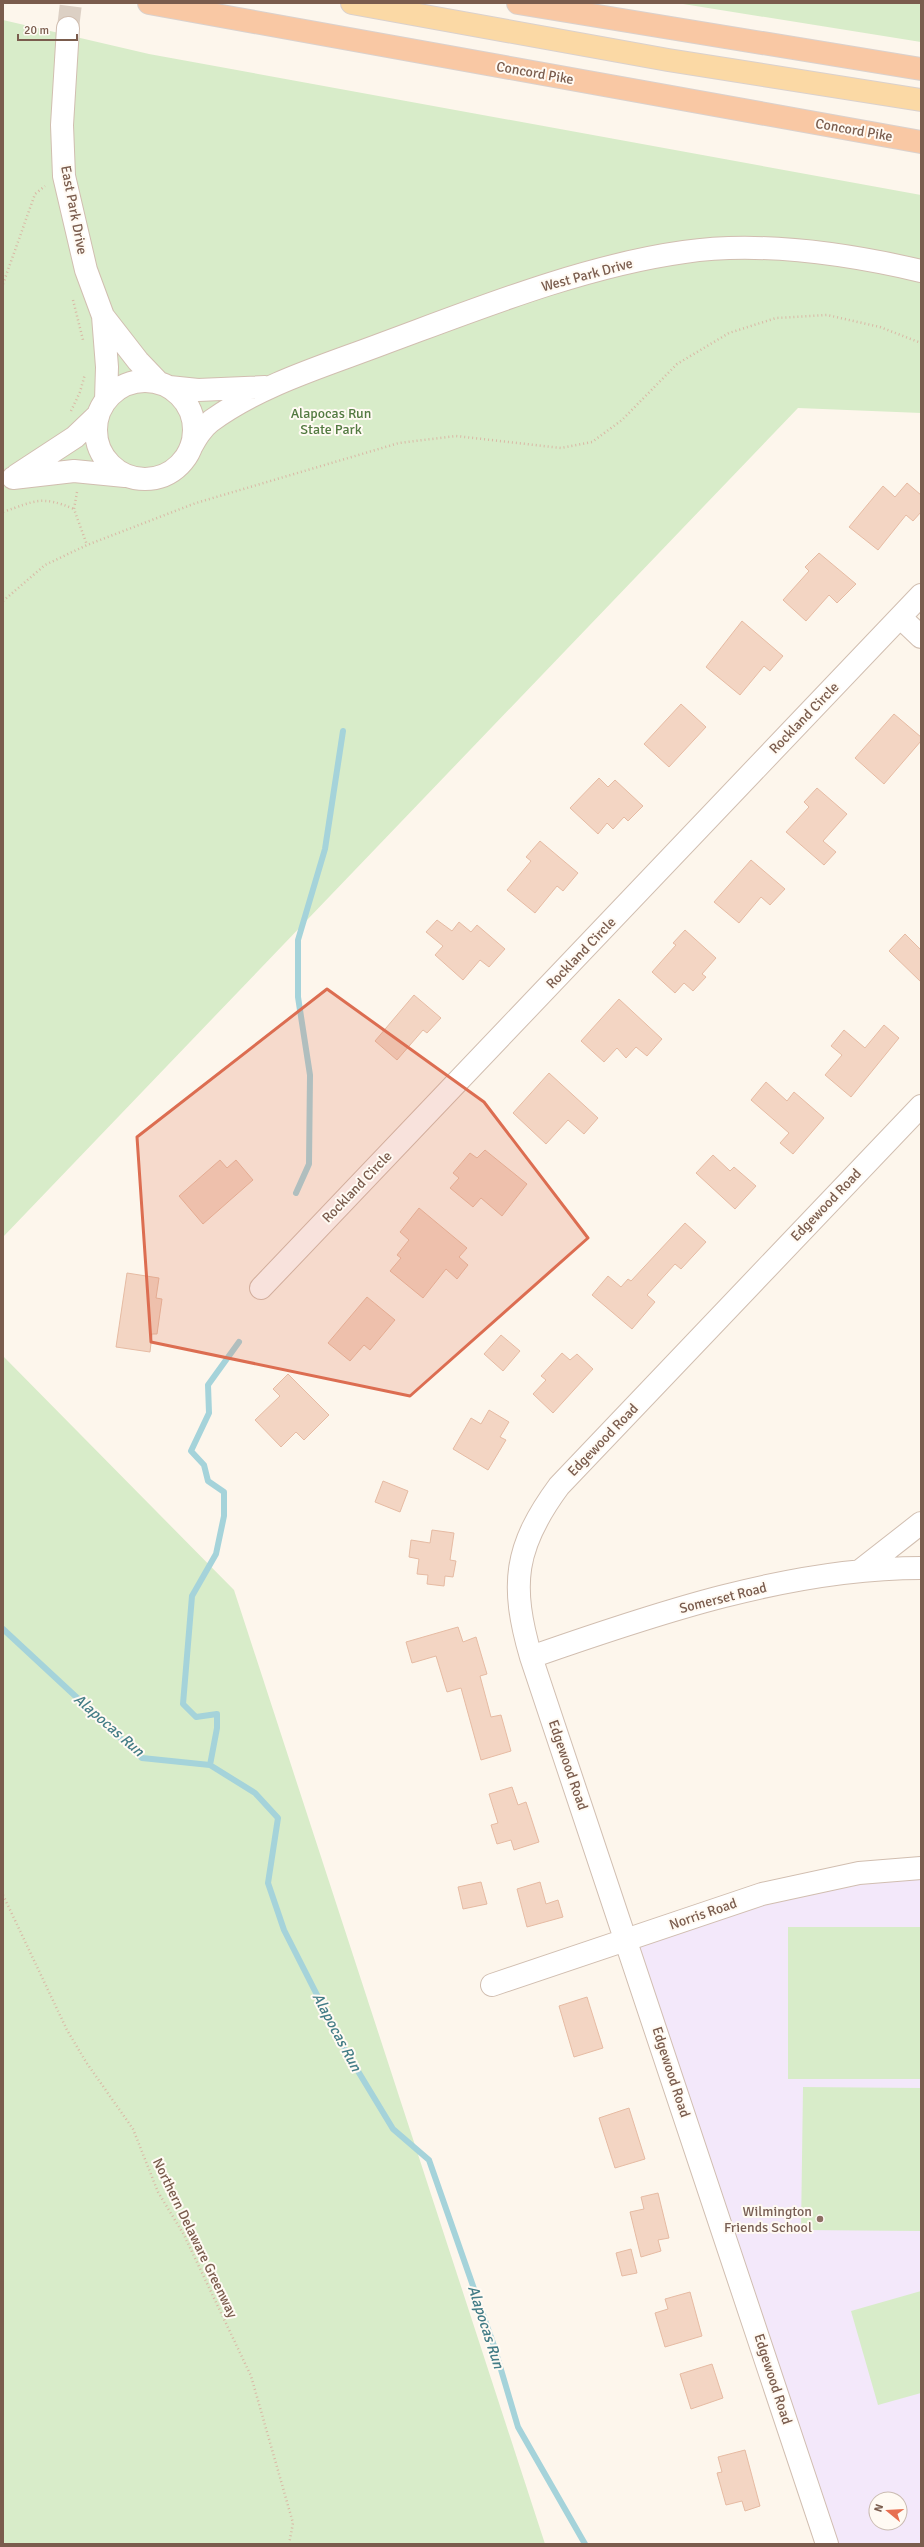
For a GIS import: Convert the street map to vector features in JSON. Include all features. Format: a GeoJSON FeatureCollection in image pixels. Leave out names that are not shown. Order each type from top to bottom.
{"type":"FeatureCollection","features":[{"type":"Feature","properties":{"kind":"highway","name":"Concord Pike"},"geometry":{"type":"LineString","coordinates":[[149,3],[921,142]]}},
{"type":"Feature","properties":{"kind":"highway"},"geometry":{"type":"LineString","coordinates":[[518,3],[921,69]]}},
{"type":"Feature","properties":{"kind":"main road"},"geometry":{"type":"LineString","coordinates":[[352,3],[668,60],[921,100]]}},
{"type":"Feature","properties":{"kind":"street","name":"East Park Drive"},"geometry":{"type":"LineString","coordinates":[[68,28],[62,125],[64,176],[86,270],[103,316],[107,366],[102,407]]}},
{"type":"Feature","properties":{"kind":"street","name":"West Park Drive"},"geometry":{"type":"LineString","coordinates":[[190,449],[197,435],[211,422],[268,387],[520,293],[626,263],[685,252],[759,249],[843,256],[921,271]]}},
{"type":"Feature","properties":{"kind":"street","name":"East Park Drive"},"geometry":{"type":"LineString","coordinates":[[103,316],[138,362],[164,385]]}},
{"type":"Feature","properties":{"kind":"street"},"geometry":{"type":"LineString","coordinates":[[142,380],[164,385],[180,396],[191,414],[194,428],[190,449],[184,460],[169,472],[151,478],[74,471],[8,479],[75,437],[118,388],[130,383],[142,380]]}},
{"type":"Feature","properties":{"kind":"street","name":"West Park Drive"},"geometry":{"type":"LineString","coordinates":[[164,385],[198,390],[268,387]]}},
{"type":"Feature","properties":{"kind":"street"},"geometry":{"type":"LineString","coordinates":[[102,407],[96,439],[102,454],[118,471],[132,477]]}},
{"type":"Feature","properties":{"kind":"street","name":"Rockland Circle"},"geometry":{"type":"LineString","coordinates":[[261,1288],[921,595]]}},
{"type":"Feature","properties":{"kind":"street"},"geometry":{"type":"LineString","coordinates":[[900,617],[921,637]]}},
{"type":"Feature","properties":{"kind":"street","name":"Edgewood Road"},"geometry":{"type":"LineString","coordinates":[[827,2544],[627,1940],[531,1657],[522,1625],[518,1583],[523,1551],[529,1534],[540,1511],[559,1486],[921,1106]]}},
{"type":"Feature","properties":{"kind":"street"},"geometry":{"type":"LineString","coordinates":[[861,1570],[921,1523]]}},
{"type":"Feature","properties":{"kind":"street","name":"Somerset Road"},"geometry":{"type":"LineString","coordinates":[[531,1657],[606,1630],[677,1609],[804,1580],[861,1570],[921,1568]]}},
{"type":"Feature","properties":{"kind":"street","name":"Norris Road"},"geometry":{"type":"LineString","coordinates":[[492,1985],[762,1894],[794,1885],[859,1873],[921,1868]]}},
{"type":"Feature","properties":{"kind":"path"},"geometry":{"type":"LineString","coordinates":[[3,284],[35,194],[47,184],[49,192]]}},
{"type":"Feature","properties":{"kind":"path"},"geometry":{"type":"LineString","coordinates":[[72,296],[83,343]]}},
{"type":"Feature","properties":{"kind":"path"},"geometry":{"type":"LineString","coordinates":[[3,601],[46,565],[87,545],[196,503],[399,443],[456,436],[561,448],[592,442],[622,420],[677,364],[729,332],[776,318],[827,315],[880,327],[921,343]]}},
{"type":"Feature","properties":{"kind":"path"},"geometry":{"type":"LineString","coordinates":[[66,415],[80,392],[86,372]]}},
{"type":"Feature","properties":{"kind":"path"},"geometry":{"type":"LineString","coordinates":[[74,471],[77,483],[74,509],[87,545]]}},
{"type":"Feature","properties":{"kind":"path"},"geometry":{"type":"LineString","coordinates":[[3,512],[32,502],[53,500],[74,509]]}},
{"type":"Feature","properties":{"kind":"path","name":"Northern Delaware Greenway"},"geometry":{"type":"LineString","coordinates":[[3,1895],[67,2030],[86,2062],[133,2129],[158,2192],[184,2235],[251,2376],[293,2523],[289,2544]]}},
{"type":"Feature","properties":{"kind":"highlighted area"},"geometry":{"type":"Polygon","coordinates":[[[327,989],[484,1102],[588,1238],[410,1396],[151,1342],[137,1137],[327,989]]]}},
{"type":"Feature","properties":{"kind":"shaded area","name":"Wilmington Friends School"},"geometry":{"type":"Polygon","coordinates":[[[921,1868],[921,2544],[827,2544],[627,1940],[721,1908],[921,1868]]]}},
{"type":"Feature","properties":{"kind":"green space"},"geometry":{"type":"Polygon","coordinates":[[[677,3],[921,3],[921,42],[677,3]]]}},
{"type":"Feature","properties":{"kind":"green space","name":"Alapocas Run State Park"},"geometry":{"type":"Polygon","coordinates":[[[3,20],[149,54],[921,195],[921,413],[798,408],[3,1237],[3,20]]]}},
{"type":"Feature","properties":{"kind":"green space"},"geometry":{"type":"Polygon","coordinates":[[[3,1356],[234,1590],[545,2544],[3,2544],[3,1356]]]}},
{"type":"Feature","properties":{"kind":"green space"},"geometry":{"type":"Polygon","coordinates":[[[788,1927],[921,1927],[921,2079],[788,2079],[788,1927]]]}},
{"type":"Feature","properties":{"kind":"green space"},"geometry":{"type":"Polygon","coordinates":[[[803,2087],[921,2088],[921,2231],[801,2230],[803,2087]]]}},
{"type":"Feature","properties":{"kind":"green space"},"geometry":{"type":"Polygon","coordinates":[[[921,2291],[921,2393],[878,2405],[851,2311],[921,2291]]]}},
{"type":"Feature","properties":{"kind":"building"},"geometry":{"type":"Polygon","coordinates":[[[907,483],[921,495],[921,512],[913,521],[906,515],[878,550],[849,527],[883,486],[895,497],[907,483]]]}},
{"type":"Feature","properties":{"kind":"building"},"geometry":{"type":"Polygon","coordinates":[[[819,553],[856,584],[837,603],[829,595],[806,621],[783,600],[809,571],[805,567],[819,553]]]}},
{"type":"Feature","properties":{"kind":"building"},"geometry":{"type":"Polygon","coordinates":[[[742,621],[783,656],[770,671],[764,666],[740,695],[706,667],[742,621]]]}},
{"type":"Feature","properties":{"kind":"building"},"geometry":{"type":"Polygon","coordinates":[[[681,704],[706,727],[669,767],[644,744],[681,704]]]}},
{"type":"Feature","properties":{"kind":"building"},"geometry":{"type":"Polygon","coordinates":[[[894,714],[921,737],[921,741],[884,784],[855,758],[894,714]]]}},
{"type":"Feature","properties":{"kind":"building"},"geometry":{"type":"Polygon","coordinates":[[[599,778],[608,787],[615,780],[643,806],[628,821],[624,817],[613,829],[607,823],[598,834],[570,808],[599,778]]]}},
{"type":"Feature","properties":{"kind":"building"},"geometry":{"type":"Polygon","coordinates":[[[817,788],[847,814],[823,841],[836,852],[824,865],[786,832],[809,807],[804,802],[817,788]]]}},
{"type":"Feature","properties":{"kind":"building"},"geometry":{"type":"Polygon","coordinates":[[[540,841],[578,873],[563,891],[557,886],[535,913],[507,890],[531,861],[526,857],[540,841]]]}},
{"type":"Feature","properties":{"kind":"building"},"geometry":{"type":"Polygon","coordinates":[[[751,860],[785,889],[770,905],[761,897],[739,923],[714,902],[751,860]]]}},
{"type":"Feature","properties":{"kind":"building"},"geometry":{"type":"Polygon","coordinates":[[[437,920],[452,931],[459,922],[471,932],[477,925],[505,949],[489,967],[480,960],[463,980],[435,955],[443,946],[426,932],[437,920]]]}},
{"type":"Feature","properties":{"kind":"building"},"geometry":{"type":"Polygon","coordinates":[[[685,930],[716,958],[702,974],[706,977],[693,991],[684,983],[675,993],[652,972],[676,945],[673,943],[685,930]]]}},
{"type":"Feature","properties":{"kind":"building"},"geometry":{"type":"Polygon","coordinates":[[[905,934],[921,950],[921,982],[889,951],[905,934]]]}},
{"type":"Feature","properties":{"kind":"building"},"geometry":{"type":"Polygon","coordinates":[[[414,995],[441,1018],[427,1033],[423,1030],[397,1060],[375,1041],[414,995]]]}},
{"type":"Feature","properties":{"kind":"building"},"geometry":{"type":"Polygon","coordinates":[[[619,999],[662,1039],[647,1056],[636,1047],[626,1058],[617,1048],[604,1062],[581,1041],[619,999]]]}},
{"type":"Feature","properties":{"kind":"building"},"geometry":{"type":"Polygon","coordinates":[[[884,1025],[899,1038],[851,1097],[825,1075],[842,1055],[831,1046],[844,1030],[865,1048],[884,1025]]]}},
{"type":"Feature","properties":{"kind":"building"},"geometry":{"type":"Polygon","coordinates":[[[549,1073],[598,1118],[584,1134],[568,1120],[546,1144],[513,1113],[549,1073]]]}},
{"type":"Feature","properties":{"kind":"building"},"geometry":{"type":"Polygon","coordinates":[[[766,1082],[787,1101],[794,1092],[824,1118],[793,1154],[780,1143],[789,1133],[751,1100],[766,1082]]]}},
{"type":"Feature","properties":{"kind":"building"},"geometry":{"type":"Polygon","coordinates":[[[485,1150],[527,1184],[502,1216],[481,1198],[473,1207],[450,1188],[459,1178],[453,1173],[470,1153],[477,1158],[485,1150]]]}},
{"type":"Feature","properties":{"kind":"building"},"geometry":{"type":"Polygon","coordinates":[[[713,1155],[730,1171],[734,1167],[756,1186],[735,1209],[696,1173],[713,1155]]]}},
{"type":"Feature","properties":{"kind":"building"},"geometry":{"type":"Polygon","coordinates":[[[220,1160],[227,1168],[236,1160],[253,1180],[203,1224],[179,1196],[220,1160]]]}},
{"type":"Feature","properties":{"kind":"building"},"geometry":{"type":"Polygon","coordinates":[[[419,1208],[467,1248],[459,1257],[468,1265],[457,1279],[446,1269],[423,1298],[390,1271],[401,1258],[397,1255],[409,1240],[400,1232],[419,1208]]]}},
{"type":"Feature","properties":{"kind":"building"},"geometry":{"type":"Polygon","coordinates":[[[685,1223],[706,1242],[681,1269],[675,1264],[647,1295],[655,1302],[632,1329],[592,1295],[608,1276],[621,1287],[628,1279],[631,1281],[685,1223]]]}},
{"type":"Feature","properties":{"kind":"building"},"geometry":{"type":"Polygon","coordinates":[[[127,1273],[159,1278],[156,1298],[162,1299],[157,1334],[152,1334],[150,1352],[116,1347],[127,1273]]]}},
{"type":"Feature","properties":{"kind":"building"},"geometry":{"type":"Polygon","coordinates":[[[367,1297],[395,1320],[370,1350],[364,1345],[350,1361],[328,1343],[367,1297]]]}},
{"type":"Feature","properties":{"kind":"building"},"geometry":{"type":"Polygon","coordinates":[[[501,1335],[520,1351],[503,1371],[484,1354],[501,1335]]]}},
{"type":"Feature","properties":{"kind":"building"},"geometry":{"type":"Polygon","coordinates":[[[562,1353],[570,1360],[577,1354],[593,1369],[553,1413],[533,1394],[546,1380],[541,1376],[562,1353]]]}},
{"type":"Feature","properties":{"kind":"building"},"geometry":{"type":"Polygon","coordinates":[[[288,1374],[329,1415],[304,1440],[296,1432],[281,1447],[255,1420],[280,1396],[273,1389],[288,1374]]]}},
{"type":"Feature","properties":{"kind":"building"},"geometry":{"type":"Polygon","coordinates":[[[489,1410],[509,1422],[500,1437],[506,1440],[488,1470],[453,1449],[471,1418],[481,1424],[489,1410]]]}},
{"type":"Feature","properties":{"kind":"building"},"geometry":{"type":"Polygon","coordinates":[[[383,1481],[408,1491],[400,1512],[375,1502],[383,1481]]]}},
{"type":"Feature","properties":{"kind":"building"},"geometry":{"type":"Polygon","coordinates":[[[432,1530],[454,1533],[450,1560],[456,1561],[453,1577],[445,1576],[444,1586],[427,1584],[428,1575],[417,1574],[419,1559],[409,1557],[411,1540],[430,1543],[432,1530]]]}},
{"type":"Feature","properties":{"kind":"building"},"geometry":{"type":"Polygon","coordinates":[[[458,1627],[463,1642],[476,1637],[487,1674],[480,1676],[491,1717],[501,1715],[511,1751],[481,1760],[461,1688],[447,1692],[436,1656],[412,1663],[406,1642],[458,1627]]]}},
{"type":"Feature","properties":{"kind":"building"},"geometry":{"type":"Polygon","coordinates":[[[512,1787],[518,1805],[526,1802],[539,1842],[514,1850],[511,1840],[497,1844],[491,1825],[498,1823],[489,1794],[512,1787]]]}},
{"type":"Feature","properties":{"kind":"building"},"geometry":{"type":"Polygon","coordinates":[[[481,1882],[487,1904],[463,1909],[458,1887],[481,1882]]]}},
{"type":"Feature","properties":{"kind":"building"},"geometry":{"type":"Polygon","coordinates":[[[540,1882],[546,1904],[558,1900],[563,1917],[527,1927],[517,1889],[540,1882]]]}},
{"type":"Feature","properties":{"kind":"building"},"geometry":{"type":"Polygon","coordinates":[[[587,1997],[603,2048],[574,2057],[559,2006],[587,1997]]]}},
{"type":"Feature","properties":{"kind":"building"},"geometry":{"type":"Polygon","coordinates":[[[629,2108],[645,2159],[615,2168],[599,2118],[629,2108]]]}},
{"type":"Feature","properties":{"kind":"building"},"geometry":{"type":"Polygon","coordinates":[[[658,2193],[669,2238],[658,2240],[661,2251],[641,2257],[630,2212],[644,2209],[641,2197],[658,2193]]]}},
{"type":"Feature","properties":{"kind":"building"},"geometry":{"type":"Polygon","coordinates":[[[631,2249],[637,2273],[622,2276],[616,2253],[631,2249]]]}},
{"type":"Feature","properties":{"kind":"building"},"geometry":{"type":"Polygon","coordinates":[[[690,2292],[702,2336],[665,2347],[655,2313],[668,2309],[665,2299],[690,2292]]]}},
{"type":"Feature","properties":{"kind":"building"},"geometry":{"type":"Polygon","coordinates":[[[712,2364],[723,2398],[691,2409],[680,2374],[712,2364]]]}},
{"type":"Feature","properties":{"kind":"building"},"geometry":{"type":"Polygon","coordinates":[[[745,2450],[760,2506],[745,2511],[742,2501],[726,2505],[717,2473],[722,2472],[718,2457],[745,2450]]]}},
{"type":"Feature","properties":{"kind":"waterway"},"geometry":{"type":"LineString","coordinates":[[296,1193],[309,1164],[310,1075],[298,997],[298,940],[325,849],[343,731]]}},
{"type":"Feature","properties":{"kind":"waterway"},"geometry":{"type":"LineString","coordinates":[[210,1765],[217,1728],[217,1714],[196,1717],[183,1704],[192,1596],[216,1554],[224,1516],[224,1492],[208,1481],[204,1465],[191,1451],[209,1413],[208,1385],[239,1342]]}},
{"type":"Feature","properties":{"kind":"waterway","name":"Alapocas Run"},"geometry":{"type":"LineString","coordinates":[[3,1629],[142,1758],[210,1765],[255,1793],[278,1818],[268,1883],[284,1930],[344,2048],[393,2129],[429,2160],[494,2346],[518,2427],[585,2544]]}},
{"type":"Feature","properties":{"kind":"tunnel"},"geometry":{"type":"LineString","coordinates":[[68,28],[71,3]]}},
{"type":"Feature","properties":{"kind":"place","name":"Wilmington Friends School"},"geometry":{"type":"Point","coordinates":[820,2219]}}]}
